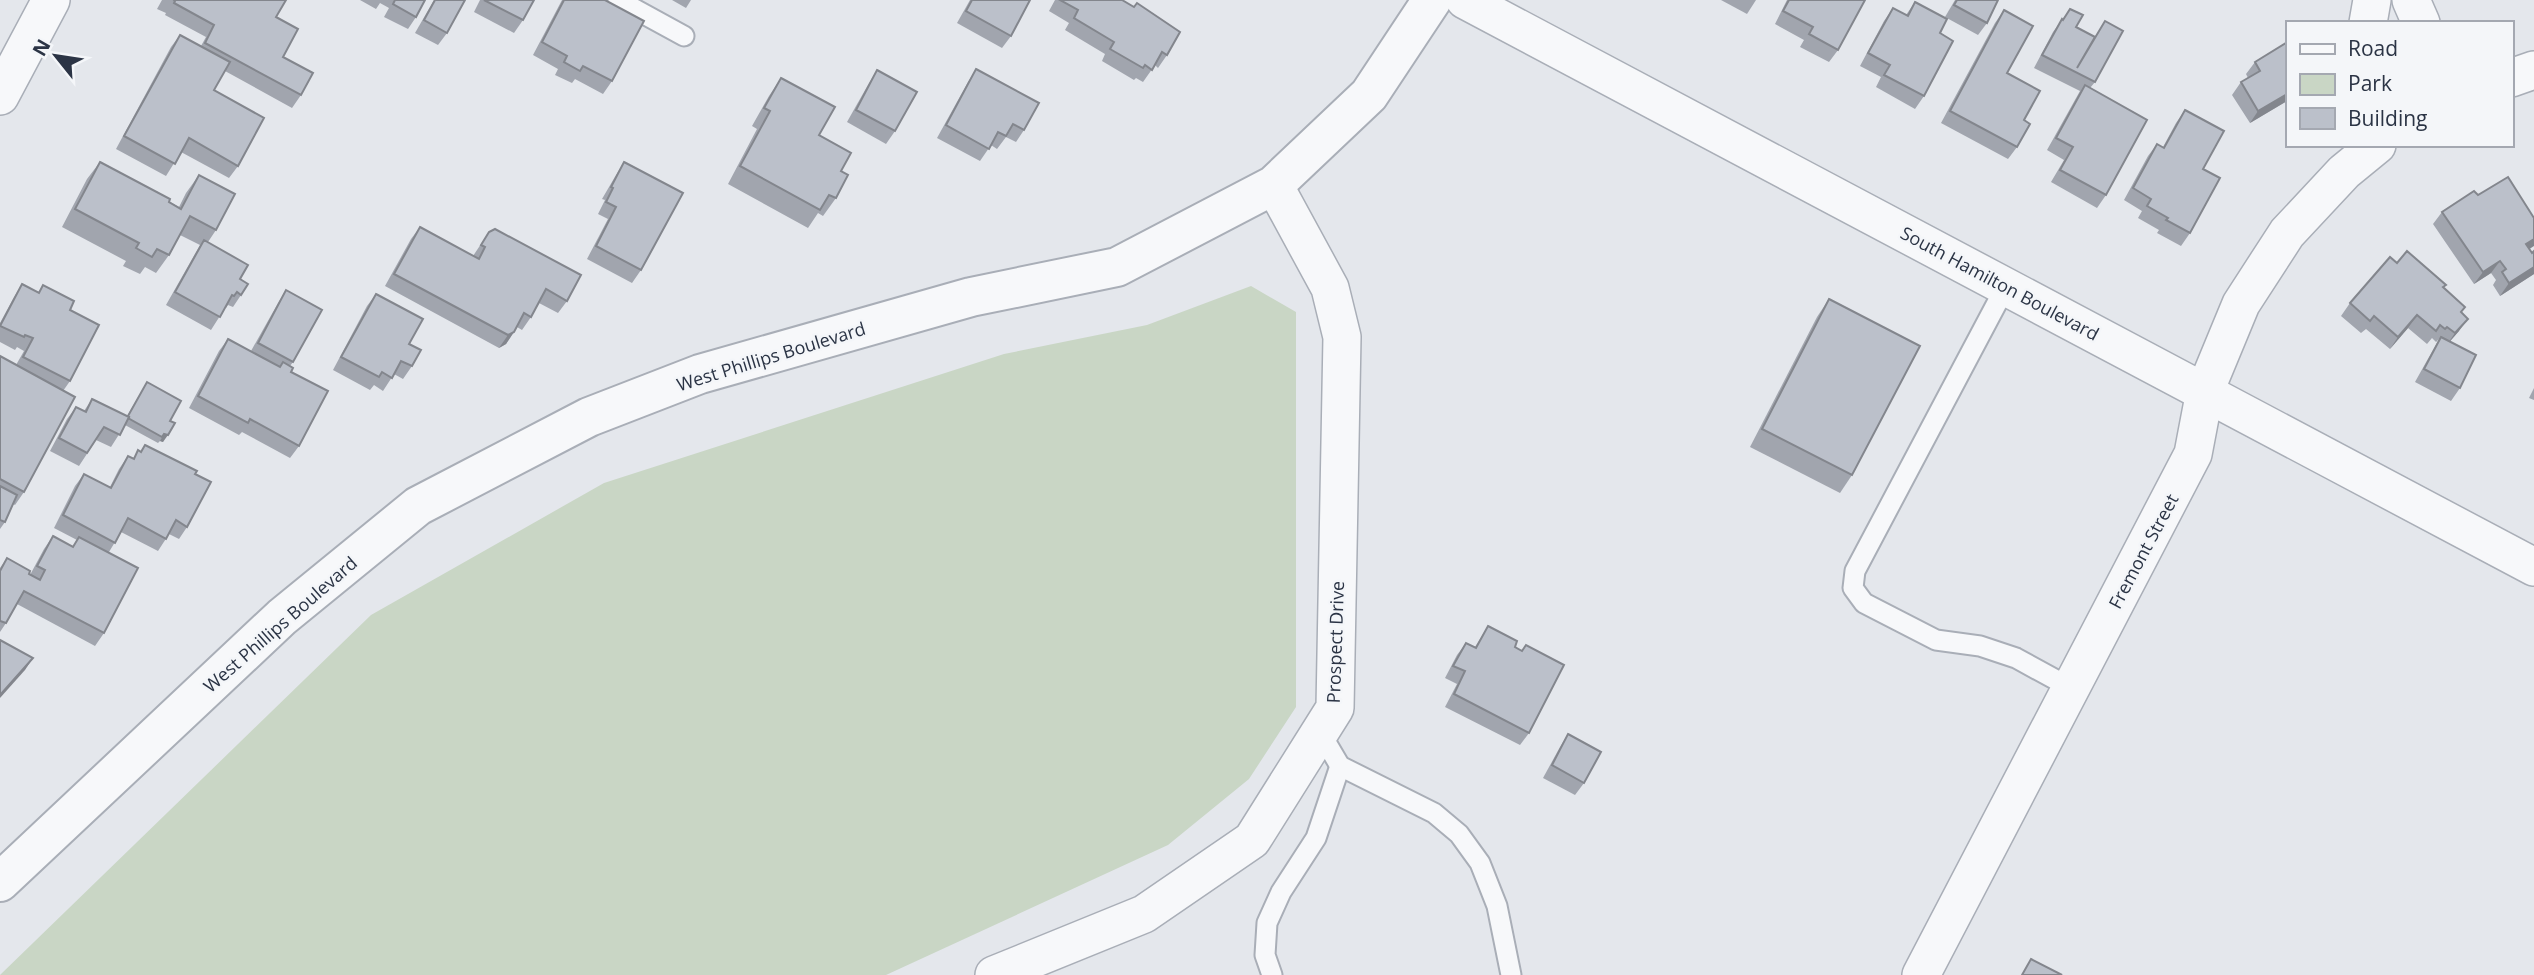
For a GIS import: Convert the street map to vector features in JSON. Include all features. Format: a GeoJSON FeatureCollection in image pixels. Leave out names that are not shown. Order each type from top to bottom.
{"type":"FeatureCollection","features":[{"type":"Feature","properties":{"kind":"street"},"geometry":{"type":"LineString","coordinates":[[0,96],[51,0]]}},
{"type":"Feature","properties":{"kind":"street","name":"West Phillips Boulevard"},"geometry":{"type":"LineString","coordinates":[[0,882],[282,617],[418,506],[589,417],[700,374],[971,297],[1117,267],[1274,185],[1368,95],[1432,0]]}},
{"type":"Feature","properties":{"kind":"street","name":"South Hamilton Boulevard"},"geometry":{"type":"LineString","coordinates":[[1465,0],[2534,567]]}},
{"type":"Feature","properties":{"kind":"street"},"geometry":{"type":"LineString","coordinates":[[2368,21],[2372,0]]}},
{"type":"Feature","properties":{"kind":"street"},"geometry":{"type":"LineString","coordinates":[[2411,0],[2420,21]]}},
{"type":"Feature","properties":{"kind":"street"},"geometry":{"type":"LineString","coordinates":[[2513,77],[2534,70]]}},
{"type":"Feature","properties":{"kind":"street","name":"Fremont Street"},"geometry":{"type":"LineString","coordinates":[[1921,975],[2193,454],[2205,391],[2241,304],[2287,233],[2344,172],[2375,147]]}},
{"type":"Feature","properties":{"kind":"street","name":"Prospect Drive"},"geometry":{"type":"LineString","coordinates":[[994,975],[1144,914],[1252,840],[1335,708],[1342,337],[1330,288],[1274,185]]}},
{"type":"Feature","properties":{"kind":"lane"},"geometry":{"type":"LineString","coordinates":[[618,0],[684,36]]}},
{"type":"Feature","properties":{"kind":"lane"},"geometry":{"type":"LineString","coordinates":[[2006,286],[1855,571],[1853,588],[1864,603],[1936,640],[1980,646],[2016,658],[2071,688]]}},
{"type":"Feature","properties":{"kind":"lane"},"geometry":{"type":"LineString","coordinates":[[1320,732],[1340,766],[1434,813],[1459,834],[1480,863],[1497,905],[1511,975]]}},
{"type":"Feature","properties":{"kind":"lane"},"geometry":{"type":"LineString","coordinates":[[1272,975],[1265,955],[1267,923],[1281,892],[1316,838],[1340,766]]}},
{"type":"Feature","properties":{"kind":"green space"},"geometry":{"type":"Polygon","coordinates":[[[1251,286],[1296,312],[1296,707],[1249,779],[1168,845],[886,975],[0,975],[371,615],[604,483],[1004,354],[1147,325],[1251,286]]]}},
{"type":"Feature","properties":{"kind":"building"},"geometry":{"type":"Polygon","coordinates":[[[174,0],[286,0],[276,17],[298,29],[283,57],[313,73],[301,95],[205,43],[214,25],[174,3],[174,0]]]}},
{"type":"Feature","properties":{"kind":"building"},"geometry":{"type":"Polygon","coordinates":[[[395,0],[425,0],[416,17],[393,4],[395,0]]]}},
{"type":"Feature","properties":{"kind":"building"},"geometry":{"type":"Polygon","coordinates":[[[435,0],[465,0],[447,33],[424,20],[435,0]]]}},
{"type":"Feature","properties":{"kind":"building"},"geometry":{"type":"Polygon","coordinates":[[[484,0],[534,0],[523,20],[484,0]]]}},
{"type":"Feature","properties":{"kind":"building"},"geometry":{"type":"Polygon","coordinates":[[[564,0],[605,0],[644,21],[612,81],[583,66],[580,71],[564,62],[567,56],[542,42],[564,0]]]}},
{"type":"Feature","properties":{"kind":"building"},"geometry":{"type":"Polygon","coordinates":[[[972,0],[1030,0],[1011,36],[966,11],[972,0]]]}},
{"type":"Feature","properties":{"kind":"building"},"geometry":{"type":"Polygon","coordinates":[[[1060,0],[1122,0],[1134,7],[1137,3],[1180,32],[1167,55],[1162,52],[1152,70],[1145,65],[1143,68],[1110,49],[1114,42],[1074,18],[1078,10],[1060,0]]]}},
{"type":"Feature","properties":{"kind":"building"},"geometry":{"type":"Polygon","coordinates":[[[1789,0],[1865,0],[1838,50],[1809,34],[1813,27],[1783,11],[1789,0]]]}},
{"type":"Feature","properties":{"kind":"building"},"geometry":{"type":"Polygon","coordinates":[[[1957,0],[1998,0],[1987,23],[1954,5],[1957,0]]]}},
{"type":"Feature","properties":{"kind":"building"},"geometry":{"type":"Polygon","coordinates":[[[1915,2],[1947,19],[1940,33],[1953,41],[1924,96],[1884,75],[1890,65],[1868,53],[1893,8],[1908,16],[1915,2]]]}},
{"type":"Feature","properties":{"kind":"building"},"geometry":{"type":"Polygon","coordinates":[[[2070,9],[2083,15],[2076,27],[2095,37],[2077,68],[2105,21],[2123,31],[2095,82],[2042,55],[2070,9]]]}},
{"type":"Feature","properties":{"kind":"building"},"geometry":{"type":"Polygon","coordinates":[[[2004,10],[2033,26],[2007,73],[2040,91],[2024,120],[2030,124],[2017,147],[1950,111],[2004,10]]]}},
{"type":"Feature","properties":{"kind":"building"},"geometry":{"type":"Polygon","coordinates":[[[180,35],[230,62],[214,90],[264,118],[238,166],[189,138],[175,164],[124,136],[180,35]]]}},
{"type":"Feature","properties":{"kind":"building"},"geometry":{"type":"Polygon","coordinates":[[[2286,43],[2286,95],[2258,111],[2241,82],[2260,71],[2255,62],[2286,43]]]}},
{"type":"Feature","properties":{"kind":"building"},"geometry":{"type":"Polygon","coordinates":[[[976,69],[1039,103],[1024,130],[1013,124],[1006,136],[998,132],[989,149],[946,125],[976,69]]]}},
{"type":"Feature","properties":{"kind":"building"},"geometry":{"type":"Polygon","coordinates":[[[877,70],[917,92],[895,131],[856,110],[877,70]]]}},
{"type":"Feature","properties":{"kind":"building"},"geometry":{"type":"Polygon","coordinates":[[[781,78],[835,107],[819,135],[851,153],[841,171],[848,175],[836,198],[829,195],[820,210],[740,166],[770,111],[764,108],[781,78]]]}},
{"type":"Feature","properties":{"kind":"building"},"geometry":{"type":"Polygon","coordinates":[[[2085,85],[2147,120],[2106,195],[2060,170],[2073,147],[2056,138],[2085,85]]]}},
{"type":"Feature","properties":{"kind":"building"},"geometry":{"type":"Polygon","coordinates":[[[2185,110],[2224,131],[2203,169],[2220,178],[2190,233],[2147,206],[2151,199],[2133,188],[2157,144],[2164,148],[2185,110]]]}},
{"type":"Feature","properties":{"kind":"building"},"geometry":{"type":"Polygon","coordinates":[[[100,162],[170,199],[169,202],[181,209],[199,175],[235,194],[216,230],[190,216],[169,255],[157,249],[152,257],[136,248],[139,243],[75,209],[100,162]]]}},
{"type":"Feature","properties":{"kind":"building"},"geometry":{"type":"Polygon","coordinates":[[[624,162],[683,193],[641,270],[596,246],[616,207],[606,202],[624,162]]]}},
{"type":"Feature","properties":{"kind":"building"},"geometry":{"type":"Polygon","coordinates":[[[2508,177],[2534,218],[2534,239],[2526,244],[2532,253],[2534,251],[2534,267],[2509,283],[2502,272],[2506,269],[2500,261],[2483,272],[2442,212],[2474,191],[2478,195],[2508,177]]]}},
{"type":"Feature","properties":{"kind":"building"},"geometry":{"type":"Polygon","coordinates":[[[420,227],[479,259],[485,247],[481,245],[489,232],[495,229],[581,275],[567,301],[546,289],[531,317],[524,313],[514,332],[508,335],[394,274],[420,227]]]}},
{"type":"Feature","properties":{"kind":"building"},"geometry":{"type":"Polygon","coordinates":[[[204,240],[248,265],[240,279],[248,284],[241,295],[237,292],[232,295],[220,317],[175,292],[204,240]]]}},
{"type":"Feature","properties":{"kind":"building"},"geometry":{"type":"Polygon","coordinates":[[[2407,251],[2446,285],[2443,287],[2465,307],[2461,312],[2468,319],[2455,333],[2440,325],[2436,331],[2417,315],[2398,337],[2374,316],[2370,321],[2350,303],[2390,257],[2397,263],[2407,251]]]}},
{"type":"Feature","properties":{"kind":"building"},"geometry":{"type":"Polygon","coordinates":[[[22,284],[39,293],[43,285],[74,301],[70,310],[99,325],[70,381],[23,357],[33,338],[24,337],[0,326],[22,284]]]}},
{"type":"Feature","properties":{"kind":"building"},"geometry":{"type":"Polygon","coordinates":[[[286,290],[322,310],[293,362],[258,343],[286,290]]]}},
{"type":"Feature","properties":{"kind":"building"},"geometry":{"type":"Polygon","coordinates":[[[376,294],[423,319],[409,344],[421,350],[412,366],[401,361],[392,378],[382,372],[379,377],[341,357],[376,294]]]}},
{"type":"Feature","properties":{"kind":"building"},"geometry":{"type":"Polygon","coordinates":[[[1829,299],[1920,346],[1852,475],[1762,429],[1829,299]]]}},
{"type":"Feature","properties":{"kind":"building"},"geometry":{"type":"Polygon","coordinates":[[[2441,337],[2476,355],[2460,388],[2424,369],[2441,337]]]}},
{"type":"Feature","properties":{"kind":"building"},"geometry":{"type":"Polygon","coordinates":[[[228,339],[280,367],[283,362],[293,368],[291,372],[328,391],[299,446],[250,419],[248,423],[198,396],[228,339]]]}},
{"type":"Feature","properties":{"kind":"building"},"geometry":{"type":"Polygon","coordinates":[[[0,356],[75,397],[24,492],[0,479],[0,356]]]}},
{"type":"Feature","properties":{"kind":"building"},"geometry":{"type":"Polygon","coordinates":[[[147,382],[181,401],[170,421],[175,423],[168,435],[164,434],[162,437],[128,418],[147,382]]]}},
{"type":"Feature","properties":{"kind":"building"},"geometry":{"type":"Polygon","coordinates":[[[92,399],[129,417],[120,435],[104,427],[87,453],[59,438],[76,407],[86,412],[92,399]]]}},
{"type":"Feature","properties":{"kind":"building"},"geometry":{"type":"Polygon","coordinates":[[[145,445],[197,471],[195,474],[211,482],[187,527],[176,520],[166,539],[128,518],[115,543],[63,515],[84,474],[111,488],[128,456],[134,459],[138,450],[141,452],[145,445]]]}},
{"type":"Feature","properties":{"kind":"building"},"geometry":{"type":"Polygon","coordinates":[[[0,486],[17,495],[5,522],[0,520],[0,486]]]}},
{"type":"Feature","properties":{"kind":"building"},"geometry":{"type":"Polygon","coordinates":[[[53,536],[73,547],[79,537],[138,568],[104,633],[24,591],[6,623],[0,621],[0,571],[7,558],[40,580],[45,570],[37,566],[53,536]]]}},
{"type":"Feature","properties":{"kind":"building"},"geometry":{"type":"Polygon","coordinates":[[[1488,626],[1517,641],[1515,647],[1522,651],[1526,645],[1564,665],[1529,733],[1454,694],[1465,671],[1453,666],[1466,643],[1476,648],[1488,626]]]}},
{"type":"Feature","properties":{"kind":"building"},"geometry":{"type":"Polygon","coordinates":[[[0,640],[33,658],[0,695],[0,640]]]}},
{"type":"Feature","properties":{"kind":"building"},"geometry":{"type":"Polygon","coordinates":[[[1568,734],[1601,752],[1584,783],[1552,765],[1568,734]]]}},
{"type":"Feature","properties":{"kind":"building"},"geometry":{"type":"Polygon","coordinates":[[[2031,959],[2062,975],[2022,975],[2031,959]]]}}]}
